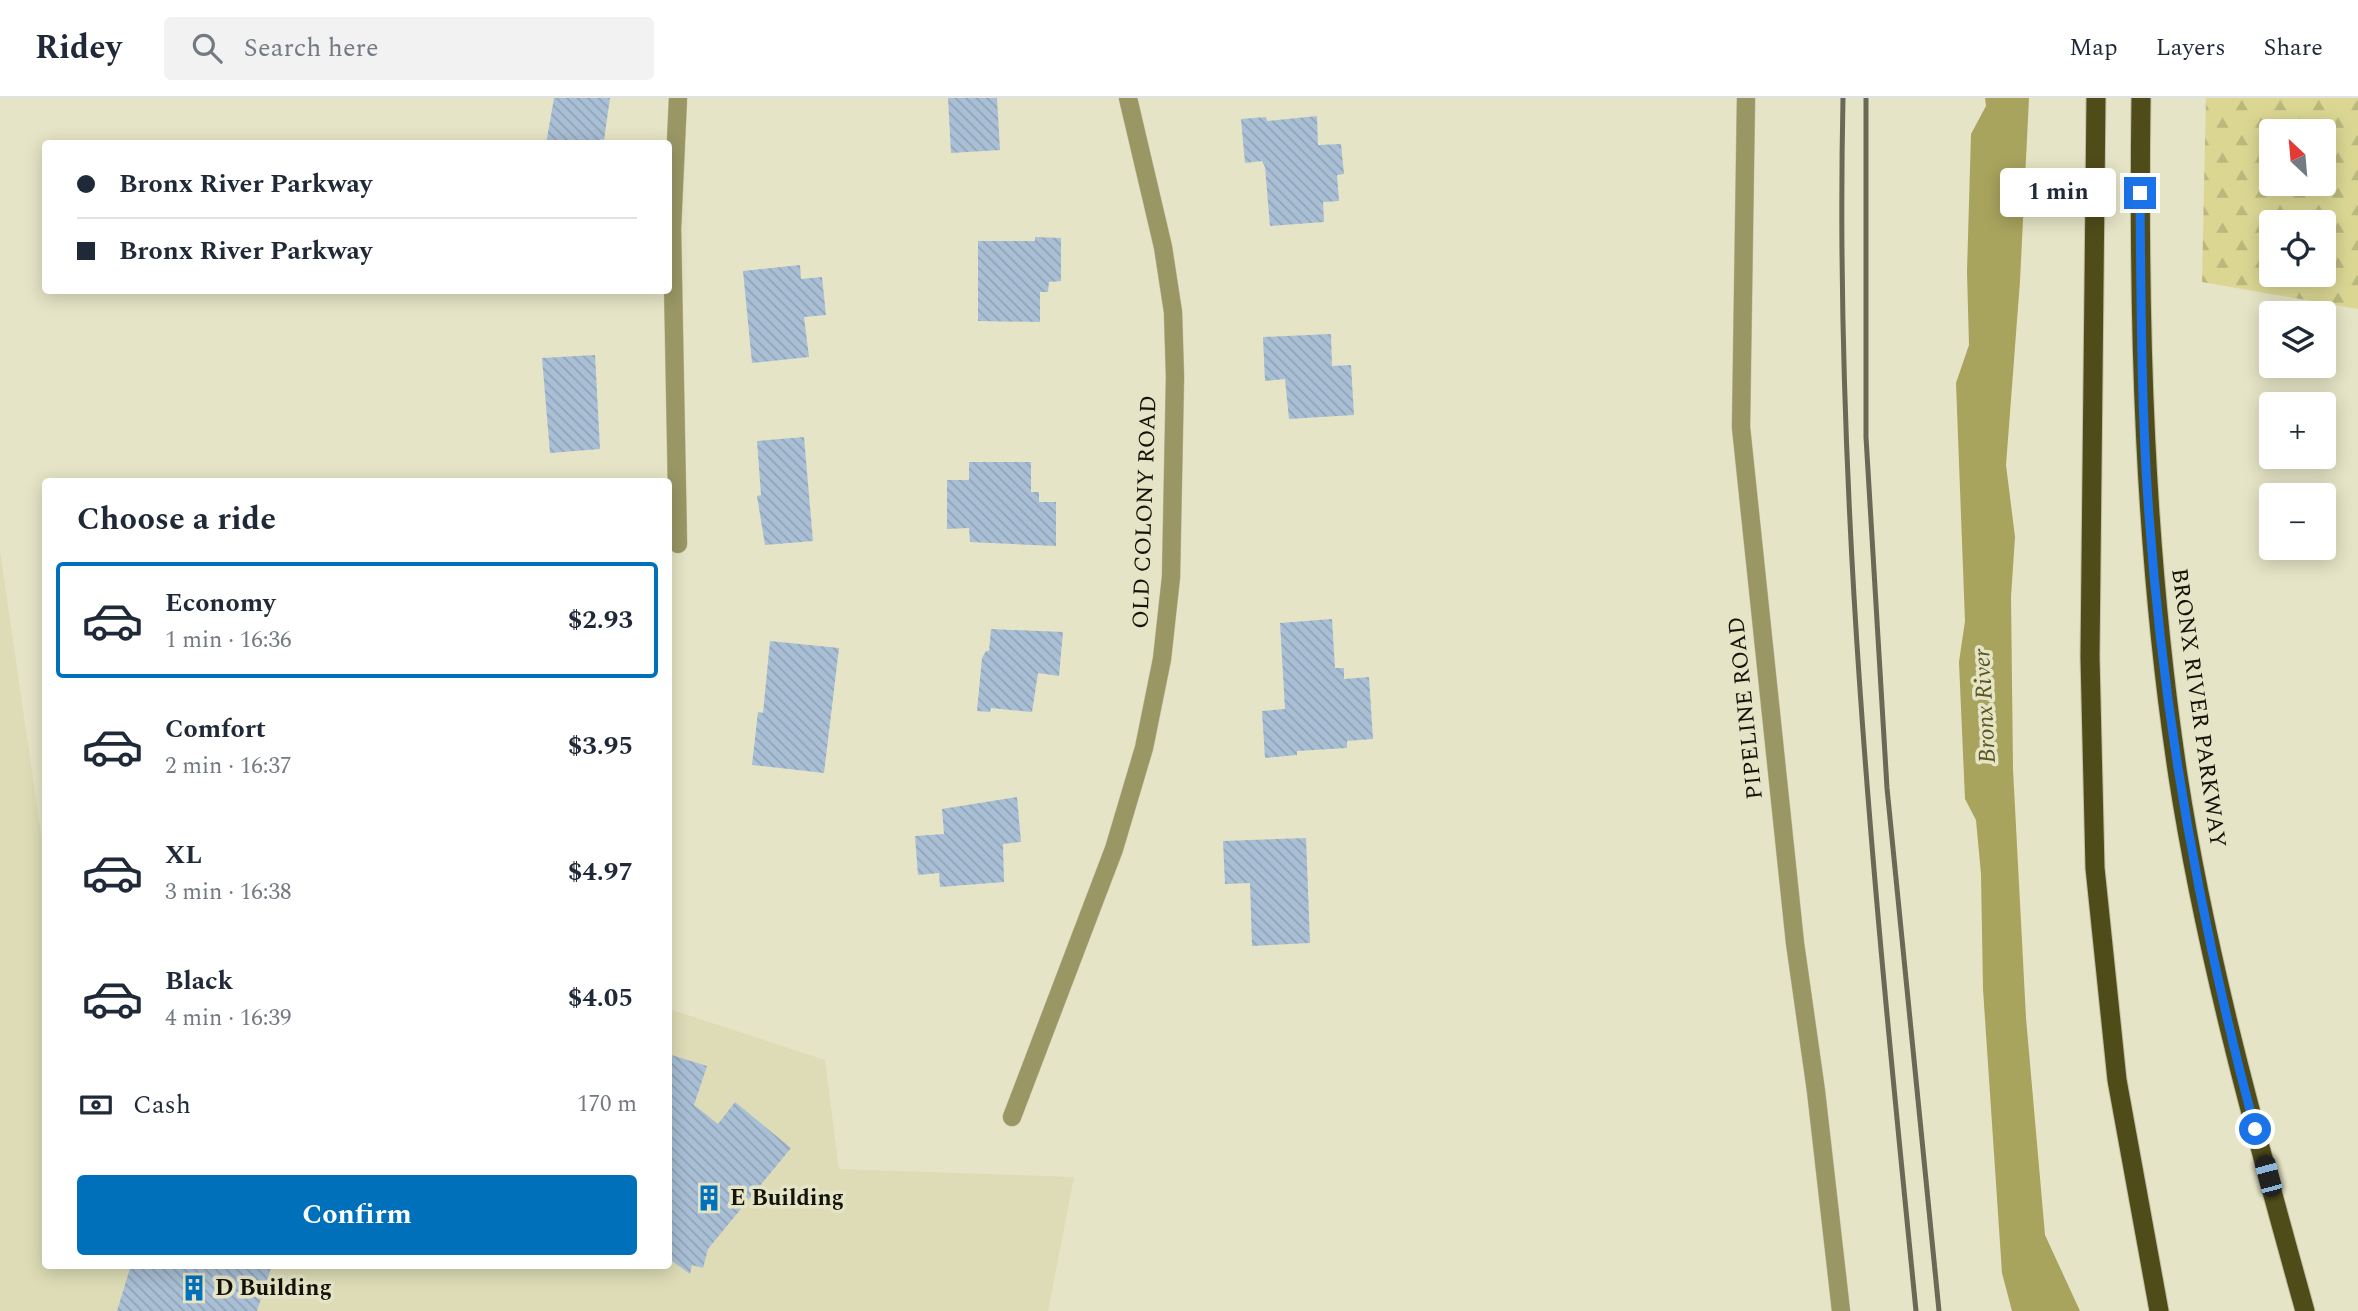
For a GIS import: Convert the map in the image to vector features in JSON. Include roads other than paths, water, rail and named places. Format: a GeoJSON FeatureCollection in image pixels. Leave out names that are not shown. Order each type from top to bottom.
{"type":"FeatureCollection","features":[{"type":"Feature","properties":{"kind":"highway"},"geometry":{"type":"LineString","coordinates":[[2096,98],[2090,657],[2094,845],[2101,950],[2117,1080],[2159,1311]]}},
{"type":"Feature","properties":{"kind":"highway","name":"BRONX RIVER PARKWAY"},"geometry":{"type":"LineString","coordinates":[[2141,98],[2141,381],[2155,583],[2171,724],[2203,914],[2245,1093],[2305,1311]]}},
{"type":"Feature","properties":{"kind":"street"},"geometry":{"type":"LineString","coordinates":[[678,98],[672,229],[678,544]]}},
{"type":"Feature","properties":{"kind":"street","name":"OLD COLONY ROAD"},"geometry":{"type":"LineString","coordinates":[[1012,1117],[1114,849],[1144,748],[1162,659],[1171,576],[1175,377],[1173,312],[1163,247],[1128,98]]}},
{"type":"Feature","properties":{"kind":"street","name":"PIPELINE ROAD"},"geometry":{"type":"LineString","coordinates":[[1746,98],[1741,427],[1795,943],[1816,1091],[1841,1311]]}},
{"type":"Feature","properties":{"kind":"water","name":"Bronx River"},"geometry":{"type":"Polygon","coordinates":[[[1985,98],[2029,98],[2020,281],[2006,465],[2015,537],[2011,597],[2013,769],[2026,1018],[2045,1235],[2080,1311],[2012,1311],[2002,1273],[1983,989],[1981,874],[1976,820],[1965,799],[1959,662],[1965,621],[1956,383],[1969,345],[1967,272],[1971,134],[1986,106],[1985,98]]]}},
{"type":"Feature","properties":{"kind":"railway"},"geometry":{"type":"LineString","coordinates":[[1843,98],[1845,402],[1861,706],[1886,1009],[1916,1311]]}},
{"type":"Feature","properties":{"kind":"railway"},"geometry":{"type":"LineString","coordinates":[[1866,98],[1866,437],[1887,788],[1939,1311]]}},
{"type":"Feature","properties":{"kind":"place","name":"E Building"},"geometry":{"type":"Point","coordinates":[709,1198]}},
{"type":"Feature","properties":{"kind":"place","name":"D Building"},"geometry":{"type":"Point","coordinates":[194,1288]}}]}
